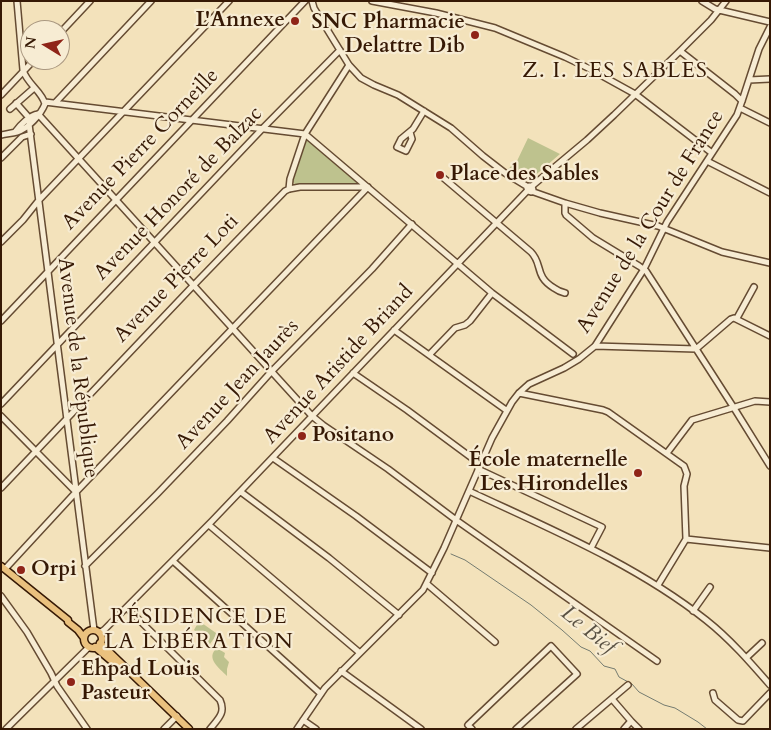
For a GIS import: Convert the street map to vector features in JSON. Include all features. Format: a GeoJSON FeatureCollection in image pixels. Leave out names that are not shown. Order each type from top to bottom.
{"type":"FeatureCollection","features":[{"type":"Feature","properties":{"kind":"main road"},"geometry":{"type":"LineString","coordinates":[[3,567],[68,620],[84,638],[86,644],[95,646],[117,663],[189,729]]}},
{"type":"Feature","properties":{"kind":"main road"},"geometry":{"type":"LineString","coordinates":[[68,620],[94,631],[101,638],[95,646]]}},
{"type":"Feature","properties":{"kind":"main road"},"geometry":{"type":"LineString","coordinates":[[84,638],[85,634],[94,631]]}},
{"type":"Feature","properties":{"kind":"main road"},"geometry":{"type":"LineString","coordinates":[[175,718],[183,729]]}},
{"type":"Feature","properties":{"kind":"street"},"geometry":{"type":"LineString","coordinates":[[1,136],[15,132],[17,128],[30,121],[34,114],[38,114],[43,108],[45,102],[43,97],[26,79],[16,1]]}},
{"type":"Feature","properties":{"kind":"street"},"geometry":{"type":"LineString","coordinates":[[70,22],[90,1]]}},
{"type":"Feature","properties":{"kind":"street"},"geometry":{"type":"LineString","coordinates":[[55,103],[151,1]]}},
{"type":"Feature","properties":{"kind":"street"},"geometry":{"type":"LineString","coordinates":[[1,242],[78,158],[229,1]]}},
{"type":"Feature","properties":{"kind":"street","name":"Avenue Pierre Corneille"},"geometry":{"type":"LineString","coordinates":[[1,321],[305,1]]}},
{"type":"Feature","properties":{"kind":"street"},"geometry":{"type":"LineString","coordinates":[[312,1],[314,8],[354,71],[367,82],[398,95],[450,128],[505,173],[530,189],[564,203],[664,228],[722,252],[770,263]]}},
{"type":"Feature","properties":{"kind":"street"},"geometry":{"type":"LineString","coordinates":[[372,1],[436,13],[495,28],[565,57],[635,94],[712,153]]}},
{"type":"Feature","properties":{"kind":"street"},"geometry":{"type":"LineString","coordinates":[[702,1],[715,9],[770,22]]}},
{"type":"Feature","properties":{"kind":"street","name":"Avenue Aristide Briand"},"geometry":{"type":"LineString","coordinates":[[94,631],[103,632],[241,492],[496,223],[530,189],[588,140],[680,51],[720,10],[726,1]]}},
{"type":"Feature","properties":{"kind":"street","name":"Avenue de la Cour de France"},"geometry":{"type":"LineString","coordinates":[[297,729],[325,688],[399,615],[427,584],[479,466],[506,410],[519,393],[533,381],[564,368],[595,346],[644,269],[664,228],[737,114],[759,49],[770,27]]}},
{"type":"Feature","properties":{"kind":"street","name":"Avenue Honoré de Balzac"},"geometry":{"type":"LineString","coordinates":[[1,404],[263,128],[340,50]]}},
{"type":"Feature","properties":{"kind":"street"},"geometry":{"type":"LineString","coordinates":[[680,51],[742,101]]}},
{"type":"Feature","properties":{"kind":"street"},"geometry":{"type":"LineString","coordinates":[[349,65],[305,134],[290,179],[289,188],[368,187]]}},
{"type":"Feature","properties":{"kind":"street"},"geometry":{"type":"LineString","coordinates":[[1,95],[24,72]]}},
{"type":"Feature","properties":{"kind":"street"},"geometry":{"type":"LineString","coordinates":[[749,80],[770,79]]}},
{"type":"Feature","properties":{"kind":"street"},"geometry":{"type":"LineString","coordinates":[[10,109],[34,88]]}},
{"type":"Feature","properties":{"kind":"street"},"geometry":{"type":"LineString","coordinates":[[45,102],[305,134],[492,293],[573,354]]}},
{"type":"Feature","properties":{"kind":"street"},"geometry":{"type":"LineString","coordinates":[[16,103],[30,121]]}},
{"type":"Feature","properties":{"kind":"street"},"geometry":{"type":"LineString","coordinates":[[740,108],[770,123]]}},
{"type":"Feature","properties":{"kind":"street"},"geometry":{"type":"LineString","coordinates":[[410,132],[424,111]]}},
{"type":"Feature","properties":{"kind":"street"},"geometry":{"type":"LineString","coordinates":[[38,114],[312,416],[657,661]]}},
{"type":"Feature","properties":{"kind":"street","name":"Avenue de la République"},"geometry":{"type":"LineString","coordinates":[[30,121],[94,631]]}},
{"type":"Feature","properties":{"kind":"street"},"geometry":{"type":"LineString","coordinates":[[1,158],[22,136],[31,134]]}},
{"type":"Feature","properties":{"kind":"street"},"geometry":{"type":"LineString","coordinates":[[707,161],[770,193]]}},
{"type":"Feature","properties":{"kind":"street"},"geometry":{"type":"LineString","coordinates":[[440,175],[534,255],[540,275],[545,282],[560,292],[565,293]]}},
{"type":"Feature","properties":{"kind":"street"},"geometry":{"type":"LineString","coordinates":[[3,567],[368,187]]}},
{"type":"Feature","properties":{"kind":"street","name":"Avenue Pierre Loti"},"geometry":{"type":"LineString","coordinates":[[1,488],[289,188]]}},
{"type":"Feature","properties":{"kind":"street"},"geometry":{"type":"LineString","coordinates":[[564,203],[566,215],[593,238],[644,269],[770,466]]}},
{"type":"Feature","properties":{"kind":"street","name":"Avenue Jean Jaurès"},"geometry":{"type":"LineString","coordinates":[[86,566],[372,269],[412,224]]}},
{"type":"Feature","properties":{"kind":"street"},"geometry":{"type":"LineString","coordinates":[[737,318],[754,287]]}},
{"type":"Feature","properties":{"kind":"street"},"geometry":{"type":"LineString","coordinates":[[430,354],[454,328],[465,325],[470,321],[492,293]]}},
{"type":"Feature","properties":{"kind":"street"},"geometry":{"type":"LineString","coordinates":[[595,346],[696,349],[731,319],[737,318],[770,336]]}},
{"type":"Feature","properties":{"kind":"street"},"geometry":{"type":"LineString","coordinates":[[394,330],[506,410]]}},
{"type":"Feature","properties":{"kind":"street"},"geometry":{"type":"LineString","coordinates":[[353,373],[407,410],[479,466],[602,526],[590,548]]}},
{"type":"Feature","properties":{"kind":"street"},"geometry":{"type":"LineString","coordinates":[[519,393],[604,410],[684,466],[686,471],[684,486],[686,539],[658,585]]}},
{"type":"Feature","properties":{"kind":"street"},"geometry":{"type":"LineString","coordinates":[[667,453],[692,420],[755,401],[770,402]]}},
{"type":"Feature","properties":{"kind":"street"},"geometry":{"type":"LineString","coordinates":[[1,416],[76,492]]}},
{"type":"Feature","properties":{"kind":"street"},"geometry":{"type":"LineString","coordinates":[[273,458],[356,516],[432,573]]}},
{"type":"Feature","properties":{"kind":"street"},"geometry":{"type":"LineString","coordinates":[[469,491],[590,548],[658,585],[706,620],[738,649],[770,685]]}},
{"type":"Feature","properties":{"kind":"street"},"geometry":{"type":"LineString","coordinates":[[241,492],[327,556],[399,615]]}},
{"type":"Feature","properties":{"kind":"street"},"geometry":{"type":"LineString","coordinates":[[209,525],[360,653]]}},
{"type":"Feature","properties":{"kind":"street"},"geometry":{"type":"LineString","coordinates":[[686,539],[770,548]]}},
{"type":"Feature","properties":{"kind":"street"},"geometry":{"type":"LineString","coordinates":[[173,561],[321,694]]}},
{"type":"Feature","properties":{"kind":"street"},"geometry":{"type":"LineString","coordinates":[[427,584],[495,642]]}},
{"type":"Feature","properties":{"kind":"street"},"geometry":{"type":"LineString","coordinates":[[693,611],[710,587]]}},
{"type":"Feature","properties":{"kind":"street"},"geometry":{"type":"LineString","coordinates":[[1,596],[26,632],[57,686],[87,729]]}},
{"type":"Feature","properties":{"kind":"street"},"geometry":{"type":"LineString","coordinates":[[126,608],[220,700],[222,713],[210,729]]}},
{"type":"Feature","properties":{"kind":"street"},"geometry":{"type":"LineString","coordinates":[[746,658],[762,643]]}},
{"type":"Feature","properties":{"kind":"street"},"geometry":{"type":"LineString","coordinates":[[6,729],[55,680],[95,646]]}},
{"type":"Feature","properties":{"kind":"street"},"geometry":{"type":"LineString","coordinates":[[470,727],[551,646],[577,674],[516,729]]}},
{"type":"Feature","properties":{"kind":"street"},"geometry":{"type":"LineString","coordinates":[[341,671],[421,729]]}},
{"type":"Feature","properties":{"kind":"street"},"geometry":{"type":"LineString","coordinates":[[576,729],[628,685]]}},
{"type":"Feature","properties":{"kind":"street"},"geometry":{"type":"LineString","coordinates":[[713,693],[715,700],[738,720],[742,721],[770,693]]}},
{"type":"Feature","properties":{"kind":"street"},"geometry":{"type":"LineString","coordinates":[[612,699],[639,729]]}},
{"type":"Feature","properties":{"kind":"street"},"geometry":{"type":"LineString","coordinates":[[164,729],[175,718]]}},
{"type":"Feature","properties":{"kind":"street"},"geometry":{"type":"LineString","coordinates":[[303,720],[316,729]]}},
{"type":"Feature","properties":{"kind":"street"},"geometry":{"type":"LineString","coordinates":[[624,729],[631,721]]}},
{"type":"Feature","properties":{"kind":"green space"},"geometry":{"type":"Polygon","coordinates":[[[528,138],[560,154],[532,178],[525,179],[508,169],[517,161],[528,138]]]}},
{"type":"Feature","properties":{"kind":"green space"},"geometry":{"type":"Polygon","coordinates":[[[308,140],[356,181],[356,184],[295,184],[293,182],[305,142],[308,140]]]}},
{"type":"Feature","properties":{"kind":"green space"},"geometry":{"type":"Polygon","coordinates":[[[199,621],[217,634],[210,644],[205,643],[205,638],[194,630],[199,621]]]}},
{"type":"Feature","properties":{"kind":"green space"},"geometry":{"type":"Polygon","coordinates":[[[217,648],[225,653],[224,657],[229,662],[227,676],[214,663],[212,655],[217,648]]]}},
{"type":"Feature","properties":{"kind":"waterway","name":"Le Bief"},"geometry":{"type":"LineString","coordinates":[[451,554],[465,560],[531,605],[581,647],[590,651],[604,666],[615,669],[619,677],[632,684],[639,692],[664,705],[675,708],[707,729]]}},
{"type":"Feature","properties":{"kind":"place","name":"L'Annexe"},"geometry":{"type":"Point","coordinates":[295,21]}},
{"type":"Feature","properties":{"kind":"place","name":"SNC Pharmacie Delattre Dib"},"geometry":{"type":"Point","coordinates":[475,35]}},
{"type":"Feature","properties":{"kind":"place","name":"Place des Sables"},"geometry":{"type":"Point","coordinates":[440,175]}},
{"type":"Feature","properties":{"kind":"place","name":"Positano"},"geometry":{"type":"Point","coordinates":[302,436]}},
{"type":"Feature","properties":{"kind":"place","name":"École maternelle Les Hirondelles"},"geometry":{"type":"Point","coordinates":[638,473]}},
{"type":"Feature","properties":{"kind":"place","name":"Orpi"},"geometry":{"type":"Point","coordinates":[21,570]}},
{"type":"Feature","properties":{"kind":"place","name":"Ehpad Louis Pasteur"},"geometry":{"type":"Point","coordinates":[71,682]}},
{"type":"Feature","properties":{"kind":"district","name":"Z. I. LES SABLES"},"geometry":{"type":"Point","coordinates":[615,72]}},
{"type":"Feature","properties":{"kind":"district","name":"RÉSIDENCE DE LA LIBÉRATION"},"geometry":{"type":"Point","coordinates":[199,630]}}]}
